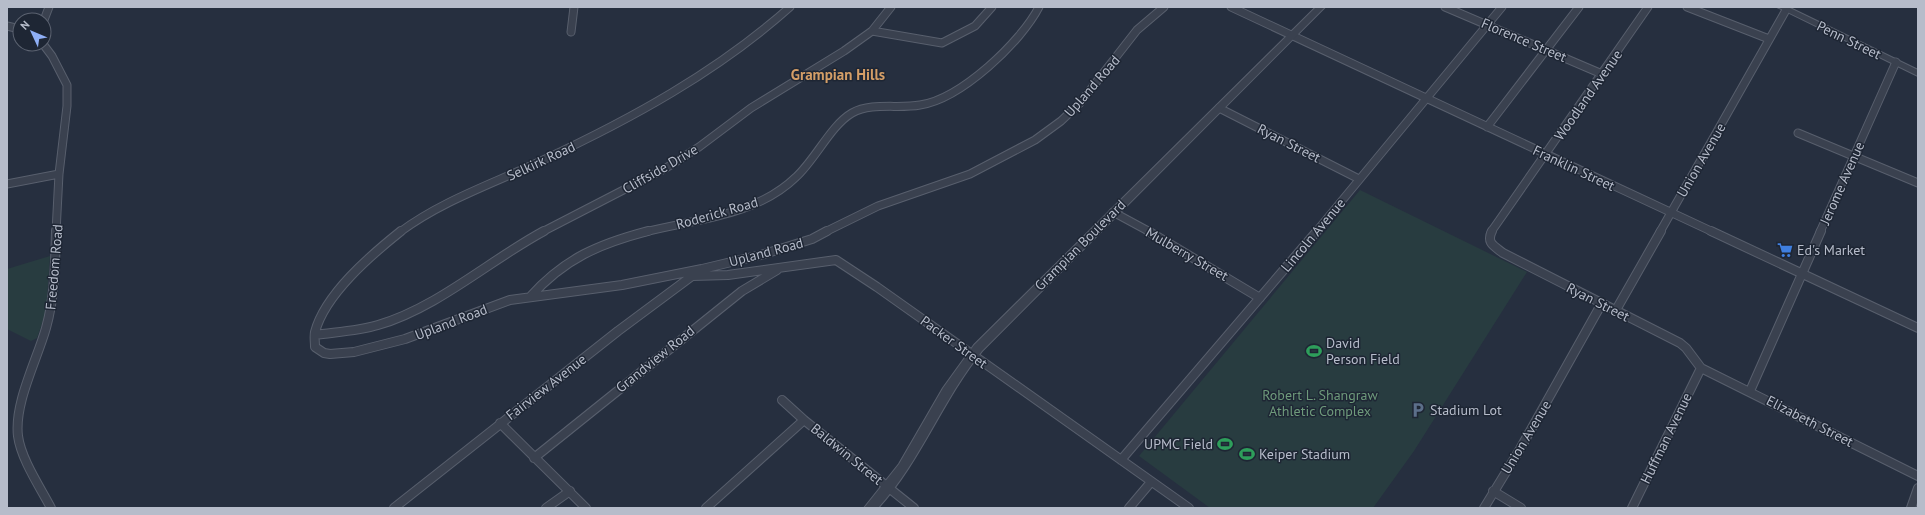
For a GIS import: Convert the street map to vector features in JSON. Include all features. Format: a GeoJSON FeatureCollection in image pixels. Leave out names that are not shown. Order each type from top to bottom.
{"type":"FeatureCollection","features":[{"type":"Feature","properties":{"kind":"street"},"geometry":{"type":"LineString","coordinates":[[571,32],[574,7]]}},
{"type":"Feature","properties":{"kind":"street","name":"Selkirk Road"},"geometry":{"type":"LineString","coordinates":[[315,335],[322,316],[332,297],[368,260],[412,224],[477,190],[577,144],[658,101],[731,54],[790,7]]}},
{"type":"Feature","properties":{"kind":"street","name":"Cliffside Drive"},"geometry":{"type":"LineString","coordinates":[[315,335],[378,325],[424,306],[522,243],[666,168],[699,147],[751,108],[813,71],[872,31],[891,7]]}},
{"type":"Feature","properties":{"kind":"street"},"geometry":{"type":"LineString","coordinates":[[872,31],[942,42],[968,31],[992,7]]}},
{"type":"Feature","properties":{"kind":"street","name":"Roderick Road"},"geometry":{"type":"LineString","coordinates":[[530,297],[551,273],[593,249],[657,229],[740,209],[768,198],[781,190],[802,172],[848,116],[867,108],[921,105],[935,101],[952,91],[1006,50],[1030,25],[1040,7]]}},
{"type":"Feature","properties":{"kind":"street","name":"Upland Road"},"geometry":{"type":"LineString","coordinates":[[315,335],[315,347],[324,353],[354,352],[393,343],[495,305],[530,297],[622,285],[702,269],[761,255],[812,239],[878,206],[970,174],[1029,144],[1061,121],[1080,103],[1137,30],[1164,7]]}},
{"type":"Feature","properties":{"kind":"street","name":"Franklin Street"},"geometry":{"type":"LineString","coordinates":[[1231,7],[1918,328]]}},
{"type":"Feature","properties":{"kind":"street","name":"Grampian Boulevard"},"geometry":{"type":"LineString","coordinates":[[870,508],[889,487],[917,444],[942,398],[972,355],[1113,212],[1321,7]]}},
{"type":"Feature","properties":{"kind":"street","name":"Florence Street"},"geometry":{"type":"LineString","coordinates":[[1445,7],[1602,74]]}},
{"type":"Feature","properties":{"kind":"street","name":"Lincoln Avenue"},"geometry":{"type":"LineString","coordinates":[[1121,460],[1260,298],[1502,7]]}},
{"type":"Feature","properties":{"kind":"street"},"geometry":{"type":"LineString","coordinates":[[1487,127],[1579,7]]}},
{"type":"Feature","properties":{"kind":"street","name":"Woodland Avenue"},"geometry":{"type":"LineString","coordinates":[[1490,243],[1489,239],[1491,233],[1648,7]]}},
{"type":"Feature","properties":{"kind":"street"},"geometry":{"type":"LineString","coordinates":[[1687,7],[1769,39]]}},
{"type":"Feature","properties":{"kind":"street","name":"Union Avenue"},"geometry":{"type":"LineString","coordinates":[[1616,310],[1670,213],[1722,125],[1769,39],[1784,8]]}},
{"type":"Feature","properties":{"kind":"street","name":"Penn Street"},"geometry":{"type":"LineString","coordinates":[[1784,8],[1918,73]]}},
{"type":"Feature","properties":{"kind":"street","name":"Freedom Road"},"geometry":{"type":"LineString","coordinates":[[49,52],[67,86],[67,106],[59,174],[55,276],[51,311],[22,401],[18,419],[18,435],[20,449],[52,508]]}},
{"type":"Feature","properties":{"kind":"street","name":"Jerome Avenue"},"geometry":{"type":"LineString","coordinates":[[1750,391],[1896,62]]}},
{"type":"Feature","properties":{"kind":"street","name":"Ryan Street"},"geometry":{"type":"LineString","coordinates":[[1219,108],[1359,179]]}},
{"type":"Feature","properties":{"kind":"street"},"geometry":{"type":"LineString","coordinates":[[1798,133],[1918,183]]}},
{"type":"Feature","properties":{"kind":"street"},"geometry":{"type":"LineString","coordinates":[[7,184],[59,174]]}},
{"type":"Feature","properties":{"kind":"street","name":"Mulberry Street"},"geometry":{"type":"LineString","coordinates":[[1113,212],[1167,242],[1260,298]]}},
{"type":"Feature","properties":{"kind":"street","name":"Ryan Street"},"geometry":{"type":"LineString","coordinates":[[1490,243],[1503,253],[1680,343],[1686,348],[1701,368]]}},
{"type":"Feature","properties":{"kind":"street","name":"Packer Street"},"geometry":{"type":"LineString","coordinates":[[692,276],[728,275],[836,260],[877,287],[1189,508]]}},
{"type":"Feature","properties":{"kind":"street","name":"Grandview Road"},"geometry":{"type":"LineString","coordinates":[[534,458],[742,291],[782,268]]}},
{"type":"Feature","properties":{"kind":"street","name":"Fairview Avenue"},"geometry":{"type":"LineString","coordinates":[[394,508],[500,423],[702,269]]}},
{"type":"Feature","properties":{"kind":"street","name":"Union Avenue"},"geometry":{"type":"LineString","coordinates":[[1484,508],[1520,449],[1602,303]]}},
{"type":"Feature","properties":{"kind":"street","name":"Elizabeth Street"},"geometry":{"type":"LineString","coordinates":[[1701,368],[1750,391],[1918,476]]}},
{"type":"Feature","properties":{"kind":"street","name":"Huffman Avenue"},"geometry":{"type":"LineString","coordinates":[[1632,508],[1701,368]]}},
{"type":"Feature","properties":{"kind":"street","name":"Baldwin Street"},"geometry":{"type":"LineString","coordinates":[[782,400],[804,420],[914,508]]}},
{"type":"Feature","properties":{"kind":"street"},"geometry":{"type":"LineString","coordinates":[[706,508],[804,420]]}},
{"type":"Feature","properties":{"kind":"street"},"geometry":{"type":"LineString","coordinates":[[500,423],[586,508]]}},
{"type":"Feature","properties":{"kind":"street"},"geometry":{"type":"LineString","coordinates":[[1129,508],[1151,482]]}},
{"type":"Feature","properties":{"kind":"street"},"geometry":{"type":"LineString","coordinates":[[1911,508],[1918,488]]}},
{"type":"Feature","properties":{"kind":"street"},"geometry":{"type":"LineString","coordinates":[[546,508],[570,491]]}},
{"type":"Feature","properties":{"kind":"street"},"geometry":{"type":"LineString","coordinates":[[1494,491],[1521,508]]}},
{"type":"Feature","properties":{"kind":"green space","name":"Robert L. Shangraw Athletic Complex"},"geometry":{"type":"Polygon","coordinates":[[[1360,190],[1527,272],[1414,451],[1373,508],[1210,508],[1139,456],[1360,190]]]}},
{"type":"Feature","properties":{"kind":"green space"},"geometry":{"type":"Polygon","coordinates":[[[50,256],[46,312],[37,338],[31,341],[7,329],[7,269],[50,256]]]}},
{"type":"Feature","properties":{"kind":"place","name":"Ed's Market"},"geometry":{"type":"Point","coordinates":[1785,250]}},
{"type":"Feature","properties":{"kind":"place","name":"David Person Field"},"geometry":{"type":"Point","coordinates":[1314,351]}},
{"type":"Feature","properties":{"kind":"place","name":"Stadium Lot"},"geometry":{"type":"Point","coordinates":[1418,410]}},
{"type":"Feature","properties":{"kind":"place","name":"UPMC Field"},"geometry":{"type":"Point","coordinates":[1225,444]}},
{"type":"Feature","properties":{"kind":"place","name":"Keiper Stadium"},"geometry":{"type":"Point","coordinates":[1247,454]}},
{"type":"Feature","properties":{"kind":"district","name":"Grampian Hills"},"geometry":{"type":"Point","coordinates":[838,74]}}]}
